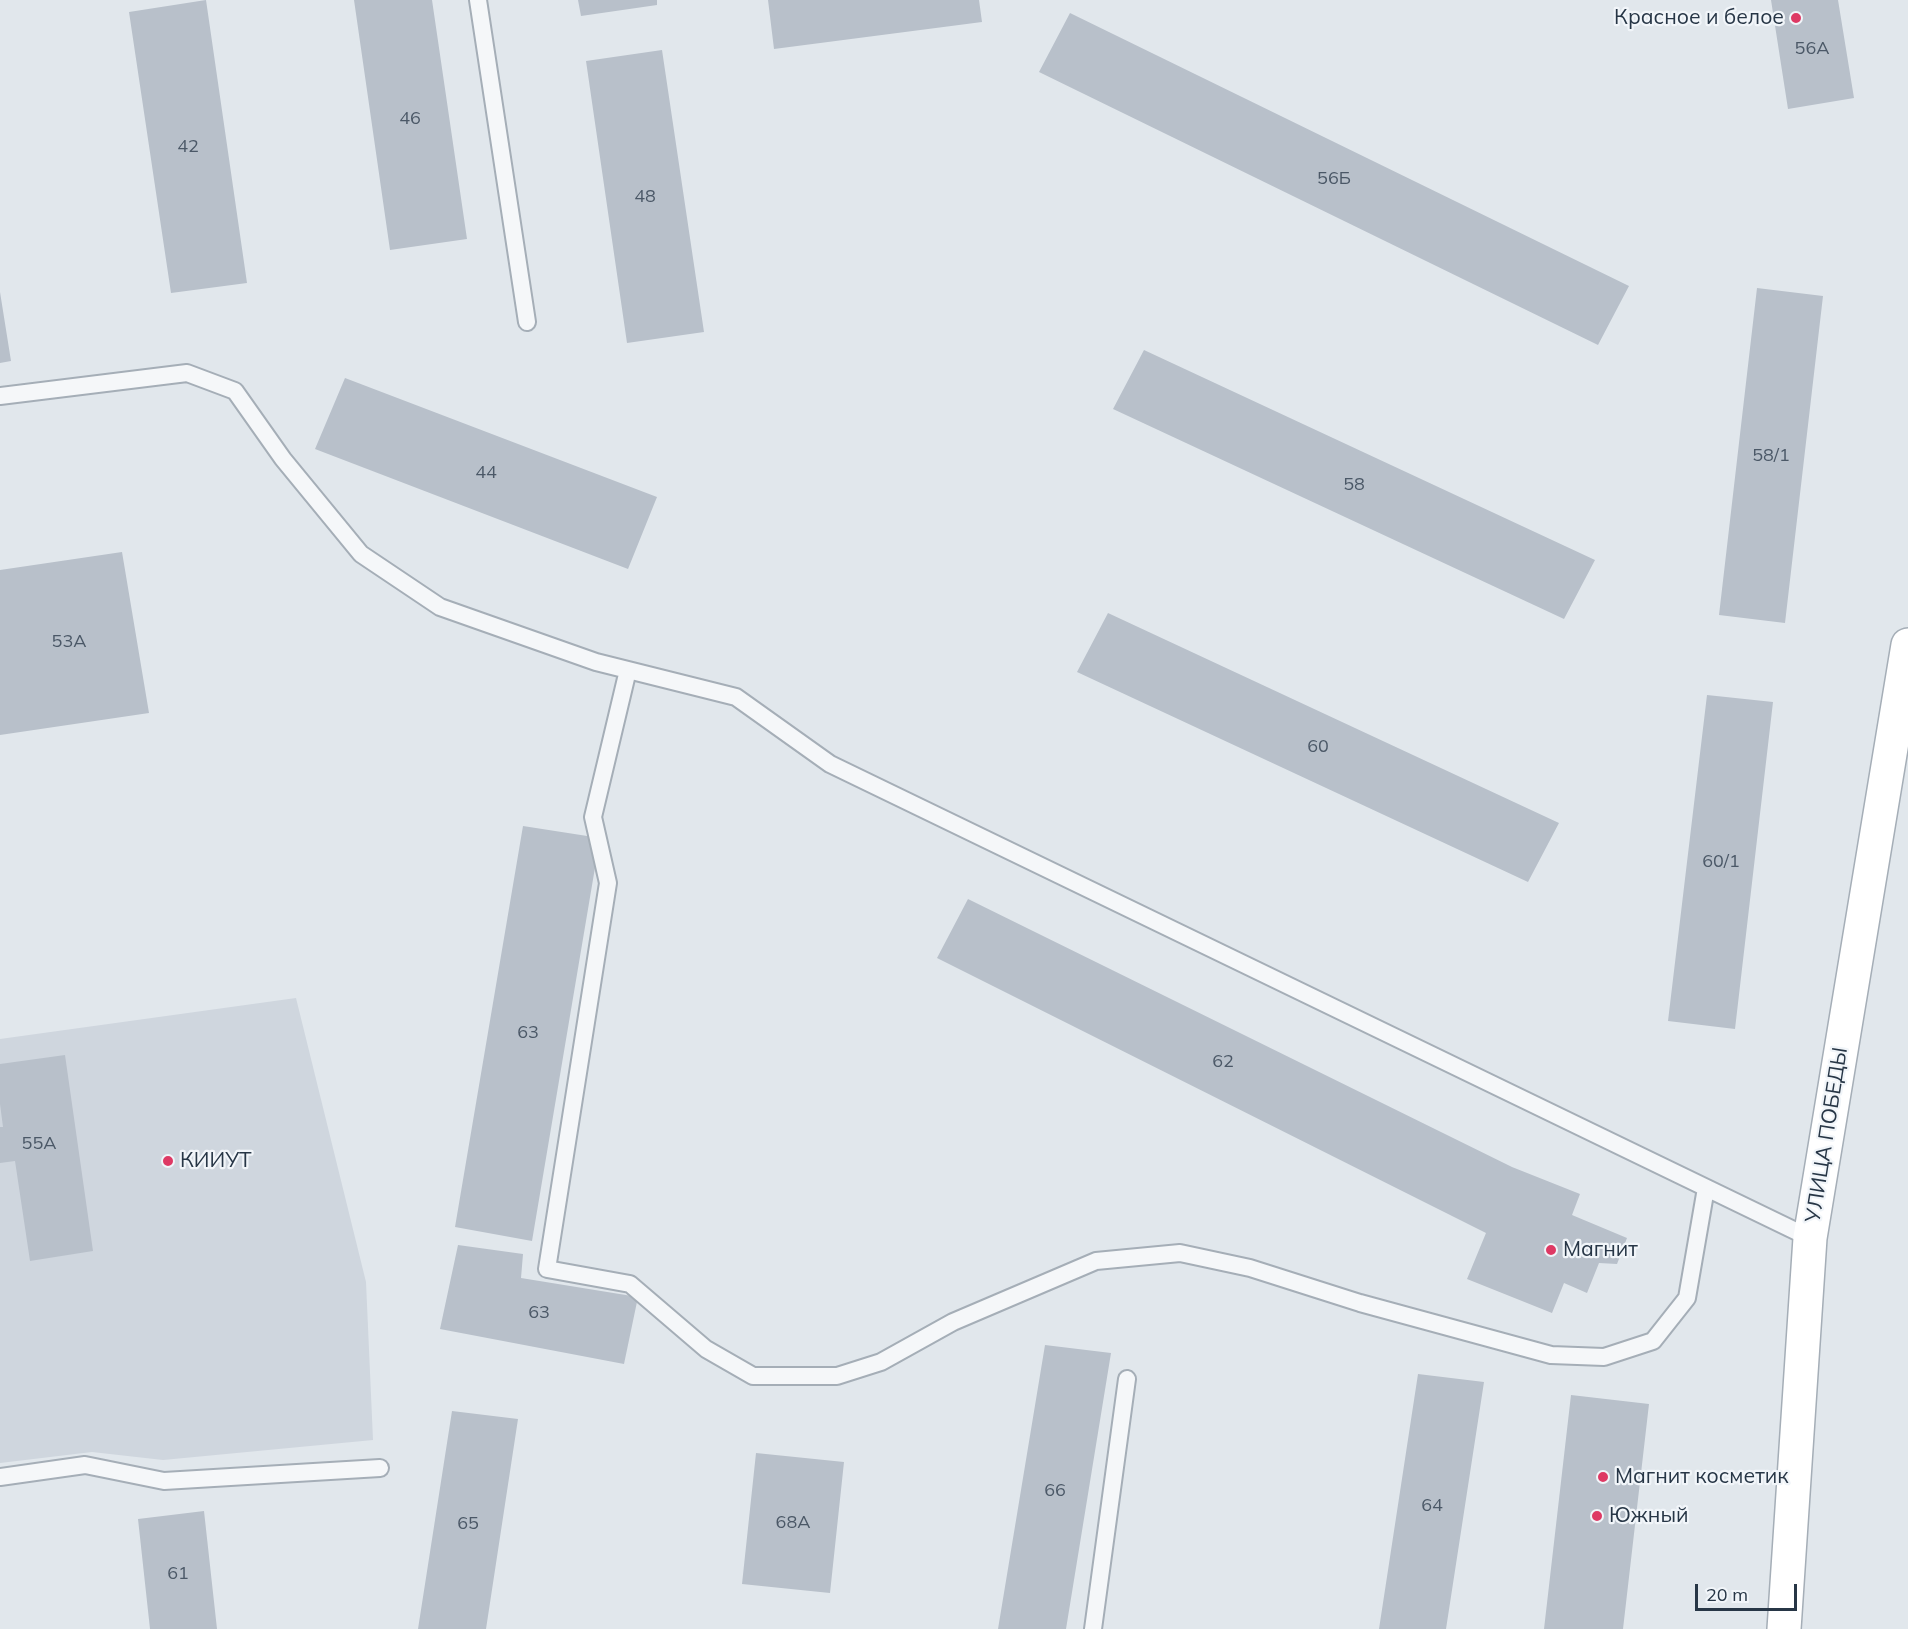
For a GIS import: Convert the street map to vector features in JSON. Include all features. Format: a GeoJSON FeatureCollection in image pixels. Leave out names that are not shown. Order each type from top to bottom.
{"type":"FeatureCollection","features":[{"type":"Feature","properties":{"kind":"street","name":"УЛИЦА ПОБЕДЫ"},"geometry":{"type":"LineString","coordinates":[[1784,1629],[1810,1238],[1908,645]]}},
{"type":"Feature","properties":{"kind":"lane"},"geometry":{"type":"LineString","coordinates":[[478,0],[527,322]]}},
{"type":"Feature","properties":{"kind":"lane"},"geometry":{"type":"LineString","coordinates":[[0,396],[187,373],[235,391],[283,459],[361,554],[440,607],[596,662],[736,697],[830,764],[1810,1238]]}},
{"type":"Feature","properties":{"kind":"lane"},"geometry":{"type":"LineString","coordinates":[[628,670],[593,817],[608,883],[547,1269],[630,1284],[706,1349],[753,1376],[837,1376],[881,1362],[953,1322],[1096,1261],[1180,1253],[1250,1268],[1360,1303],[1551,1355],[1604,1357],[1653,1341],[1687,1298],[1706,1188]]}},
{"type":"Feature","properties":{"kind":"lane"},"geometry":{"type":"LineString","coordinates":[[1093,1629],[1127,1379]]}},
{"type":"Feature","properties":{"kind":"lane"},"geometry":{"type":"LineString","coordinates":[[0,1477],[85,1465],[164,1481],[380,1468]]}},
{"type":"Feature","properties":{"kind":"shaded area","name":"КИИУТ"},"geometry":{"type":"Polygon","coordinates":[[[296,998],[366,1282],[373,1440],[163,1460],[92,1452],[0,1463],[0,1039],[296,998]]]}},
{"type":"Feature","properties":{"kind":"building"},"geometry":{"type":"Polygon","coordinates":[[[206,0],[247,283],[171,293],[129,12],[206,0]]]}},
{"type":"Feature","properties":{"kind":"building"},"geometry":{"type":"Polygon","coordinates":[[[354,0],[432,0],[467,239],[390,250],[354,0]]]}},
{"type":"Feature","properties":{"kind":"building"},"geometry":{"type":"Polygon","coordinates":[[[578,0],[657,0],[657,5],[581,16],[578,0]]]}},
{"type":"Feature","properties":{"kind":"building"},"geometry":{"type":"Polygon","coordinates":[[[768,0],[979,0],[982,22],[774,49],[768,0]]]}},
{"type":"Feature","properties":{"kind":"building"},"geometry":{"type":"Polygon","coordinates":[[[1771,0],[1838,0],[1854,98],[1788,109],[1771,0]]]}},
{"type":"Feature","properties":{"kind":"building"},"geometry":{"type":"Polygon","coordinates":[[[1070,13],[1629,286],[1598,345],[1039,72],[1070,13]]]}},
{"type":"Feature","properties":{"kind":"building"},"geometry":{"type":"Polygon","coordinates":[[[662,50],[704,332],[627,343],[586,61],[662,50]]]}},
{"type":"Feature","properties":{"kind":"building"},"geometry":{"type":"Polygon","coordinates":[[[1757,288],[1823,296],[1785,623],[1719,615],[1757,288]]]}},
{"type":"Feature","properties":{"kind":"building"},"geometry":{"type":"Polygon","coordinates":[[[0,292],[11,361],[0,363],[0,292]]]}},
{"type":"Feature","properties":{"kind":"building"},"geometry":{"type":"Polygon","coordinates":[[[1144,350],[1595,560],[1564,619],[1113,409],[1144,350]]]}},
{"type":"Feature","properties":{"kind":"building"},"geometry":{"type":"Polygon","coordinates":[[[345,378],[657,497],[628,569],[315,449],[345,378]]]}},
{"type":"Feature","properties":{"kind":"building"},"geometry":{"type":"Polygon","coordinates":[[[122,552],[149,713],[0,735],[0,570],[122,552]]]}},
{"type":"Feature","properties":{"kind":"building"},"geometry":{"type":"Polygon","coordinates":[[[1108,613],[1559,823],[1528,882],[1077,672],[1108,613]]]}},
{"type":"Feature","properties":{"kind":"building"},"geometry":{"type":"Polygon","coordinates":[[[1707,695],[1773,702],[1735,1029],[1668,1021],[1707,695]]]}},
{"type":"Feature","properties":{"kind":"building"},"geometry":{"type":"Polygon","coordinates":[[[523,826],[600,838],[532,1241],[455,1227],[523,826]]]}},
{"type":"Feature","properties":{"kind":"building"},"geometry":{"type":"Polygon","coordinates":[[[968,899],[1512,1167],[1580,1194],[1572,1215],[1627,1238],[1617,1264],[1599,1263],[1587,1293],[1564,1283],[1552,1313],[1467,1279],[1486,1233],[937,958],[968,899]]]}},
{"type":"Feature","properties":{"kind":"building"},"geometry":{"type":"Polygon","coordinates":[[[65,1055],[93,1251],[30,1261],[15,1161],[0,1163],[0,1127],[3,1127],[0,1104],[0,1064],[65,1055]]]}},
{"type":"Feature","properties":{"kind":"building"},"geometry":{"type":"Polygon","coordinates":[[[458,1245],[523,1254],[521,1278],[638,1297],[624,1364],[440,1329],[458,1245]]]}},
{"type":"Feature","properties":{"kind":"building"},"geometry":{"type":"Polygon","coordinates":[[[1045,1345],[1111,1353],[1066,1629],[998,1629],[1045,1345]]]}},
{"type":"Feature","properties":{"kind":"building"},"geometry":{"type":"Polygon","coordinates":[[[1418,1374],[1484,1382],[1446,1629],[1379,1629],[1418,1374]]]}},
{"type":"Feature","properties":{"kind":"building","name":"Южный"},"geometry":{"type":"Polygon","coordinates":[[[1571,1395],[1649,1404],[1623,1629],[1544,1629],[1571,1395]]]}},
{"type":"Feature","properties":{"kind":"building"},"geometry":{"type":"Polygon","coordinates":[[[452,1411],[518,1419],[486,1629],[418,1629],[452,1411]]]}},
{"type":"Feature","properties":{"kind":"building"},"geometry":{"type":"Polygon","coordinates":[[[756,1453],[844,1462],[830,1593],[742,1584],[756,1453]]]}},
{"type":"Feature","properties":{"kind":"building"},"geometry":{"type":"Polygon","coordinates":[[[204,1511],[217,1629],[150,1629],[138,1519],[204,1511]]]}},
{"type":"Feature","properties":{"kind":"place","name":"Красное и белое"},"geometry":{"type":"Point","coordinates":[1796,18]}},
{"type":"Feature","properties":{"kind":"place","name":"КИИУТ"},"geometry":{"type":"Point","coordinates":[168,1161]}},
{"type":"Feature","properties":{"kind":"place","name":"Магнит"},"geometry":{"type":"Point","coordinates":[1551,1250]}},
{"type":"Feature","properties":{"kind":"place","name":"Магнит косметик"},"geometry":{"type":"Point","coordinates":[1603,1477]}},
{"type":"Feature","properties":{"kind":"place","name":"Южный"},"geometry":{"type":"Point","coordinates":[1597,1516]}}]}
